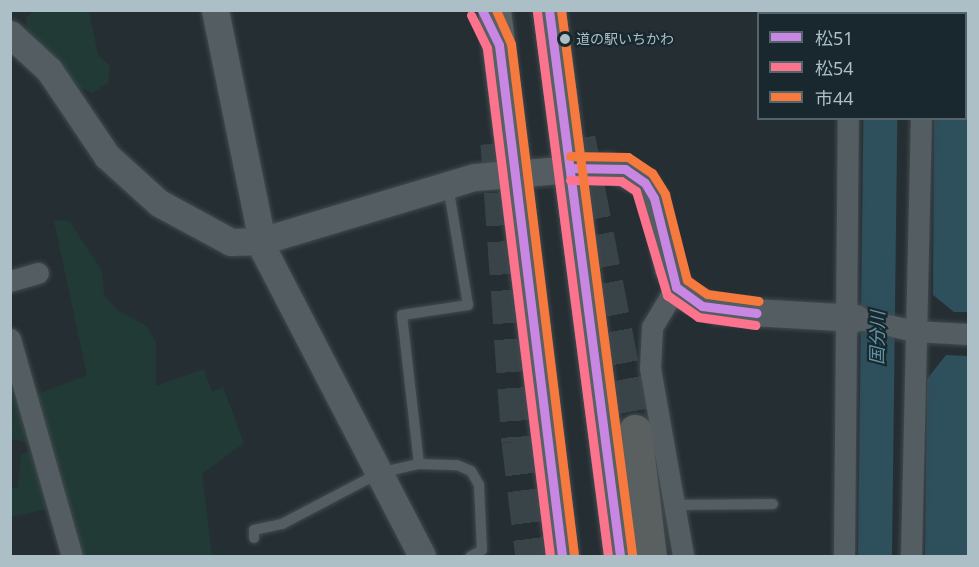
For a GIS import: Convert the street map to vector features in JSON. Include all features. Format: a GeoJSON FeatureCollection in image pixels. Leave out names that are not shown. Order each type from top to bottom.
{"type":"FeatureCollection","features":[{"type":"Feature","properties":{"kind":"highway"},"geometry":{"type":"LineString","coordinates":[[494,10],[562,556]]}},
{"type":"Feature","properties":{"kind":"highway"},"geometry":{"type":"LineString","coordinates":[[549,10],[620,556]]}},
{"type":"Feature","properties":{"kind":"highway"},"geometry":{"type":"LineString","coordinates":[[635,431],[650,556]]}},
{"type":"Feature","properties":{"kind":"street"},"geometry":{"type":"LineString","coordinates":[[215,10],[261,241],[422,556]]}},
{"type":"Feature","properties":{"kind":"street"},"geometry":{"type":"LineString","coordinates":[[482,10],[498,45]]}},
{"type":"Feature","properties":{"kind":"street"},"geometry":{"type":"LineString","coordinates":[[10,34],[49,70],[107,156],[159,203],[209,235],[244,244],[261,241],[440,184],[514,173],[570,168],[625,169],[645,183],[654,198],[676,287],[652,327],[650,368],[677,505],[682,556]]}},
{"type":"Feature","properties":{"kind":"street"},"geometry":{"type":"LineString","coordinates":[[844,556],[851,317],[848,120]]}},
{"type":"Feature","properties":{"kind":"street"},"geometry":{"type":"LineString","coordinates":[[911,556],[906,329],[921,120]]}},
{"type":"Feature","properties":{"kind":"street"},"geometry":{"type":"LineString","coordinates":[[10,281],[38,273]]}},
{"type":"Feature","properties":{"kind":"street"},"geometry":{"type":"LineString","coordinates":[[676,287],[718,310],[851,317],[906,329],[969,334]]}},
{"type":"Feature","properties":{"kind":"street"},"geometry":{"type":"LineString","coordinates":[[10,339],[72,556]]}},
{"type":"Feature","properties":{"kind":"lane"},"geometry":{"type":"LineString","coordinates":[[419,464],[402,315],[468,305],[450,198]]}},
{"type":"Feature","properties":{"kind":"lane"},"geometry":{"type":"LineString","coordinates":[[254,538],[254,530],[282,524],[379,473],[419,464],[457,465],[476,477],[482,550],[471,556]]}},
{"type":"Feature","properties":{"kind":"lane"},"geometry":{"type":"LineString","coordinates":[[677,505],[773,504]]}},
{"type":"Feature","properties":{"kind":"green space"},"geometry":{"type":"Polygon","coordinates":[[[33,11],[89,11],[98,55],[110,66],[108,83],[93,93],[78,87],[27,29],[26,18],[33,11]]]}},
{"type":"Feature","properties":{"kind":"green space"},"geometry":{"type":"Polygon","coordinates":[[[54,221],[70,222],[102,271],[104,295],[117,310],[147,326],[156,343],[156,386],[204,369],[212,392],[223,387],[244,443],[202,474],[212,556],[78,556],[33,396],[87,375],[54,221]]]}},
{"type":"Feature","properties":{"kind":"green space"},"geometry":{"type":"Polygon","coordinates":[[[10,364],[32,443],[11,439],[10,364]]]}},
{"type":"Feature","properties":{"kind":"green space"},"geometry":{"type":"Polygon","coordinates":[[[35,450],[52,508],[11,517],[11,488],[18,487],[21,454],[35,450]]]}},
{"type":"Feature","properties":{"kind":"water"},"geometry":{"type":"Polygon","coordinates":[[[935,11],[968,11],[968,312],[954,312],[933,295],[934,120],[967,120],[967,12],[935,11]]]}},
{"type":"Feature","properties":{"kind":"water"},"geometry":{"type":"Polygon","coordinates":[[[946,355],[968,356],[968,556],[925,556],[927,379],[946,355]]]}},
{"type":"Feature","properties":{"kind":"waterway","name":"国分川"},"geometry":{"type":"LineString","coordinates":[[875,556],[880,120]]}},
{"type":"Feature","properties":{"kind":"tunnel"},"geometry":{"type":"LineString","coordinates":[[579,138],[635,431]]}},
{"type":"Feature","properties":{"kind":"tunnel"},"geometry":{"type":"LineString","coordinates":[[497,143],[518,441],[532,556]]}},
{"type":"Feature","properties":{"kind":"transit line","name":"松51"},"geometry":{"type":"LineString","coordinates":[[482,10],[499,45],[562,556]]}},
{"type":"Feature","properties":{"kind":"transit line","name":"市44"},"geometry":{"type":"LineString","coordinates":[[496,10],[511,44],[574,555]]}},
{"type":"Feature","properties":{"kind":"transit line","name":"松51"},"geometry":{"type":"LineString","coordinates":[[549,10],[620,556]]}},
{"type":"Feature","properties":{"kind":"transit line","name":"市44"},"geometry":{"type":"LineString","coordinates":[[561,10],[632,554]]}},
{"type":"Feature","properties":{"kind":"transit line","name":"松54"},"geometry":{"type":"LineString","coordinates":[[537,12],[608,556]]}},
{"type":"Feature","properties":{"kind":"transit line","name":"松54"},"geometry":{"type":"LineString","coordinates":[[471,15],[487,48],[550,556]]}},
{"type":"Feature","properties":{"kind":"transit line","name":"市44"},"geometry":{"type":"LineString","coordinates":[[570,156],[628,157],[652,173],[665,194],[687,280],[707,294],[759,301]]}},
{"type":"Feature","properties":{"kind":"transit line","name":"松51"},"geometry":{"type":"LineString","coordinates":[[570,168],[625,169],[645,183],[654,198],[676,287],[702,306],[757,313]]}},
{"type":"Feature","properties":{"kind":"transit line","name":"松54"},"geometry":{"type":"LineString","coordinates":[[570,180],[621,181],[636,191],[667,295],[698,317],[755,325]]}},
{"type":"Feature","properties":{"kind":"place","name":"道の駅いちかわ"},"geometry":{"type":"Point","coordinates":[565,39]}}]}
